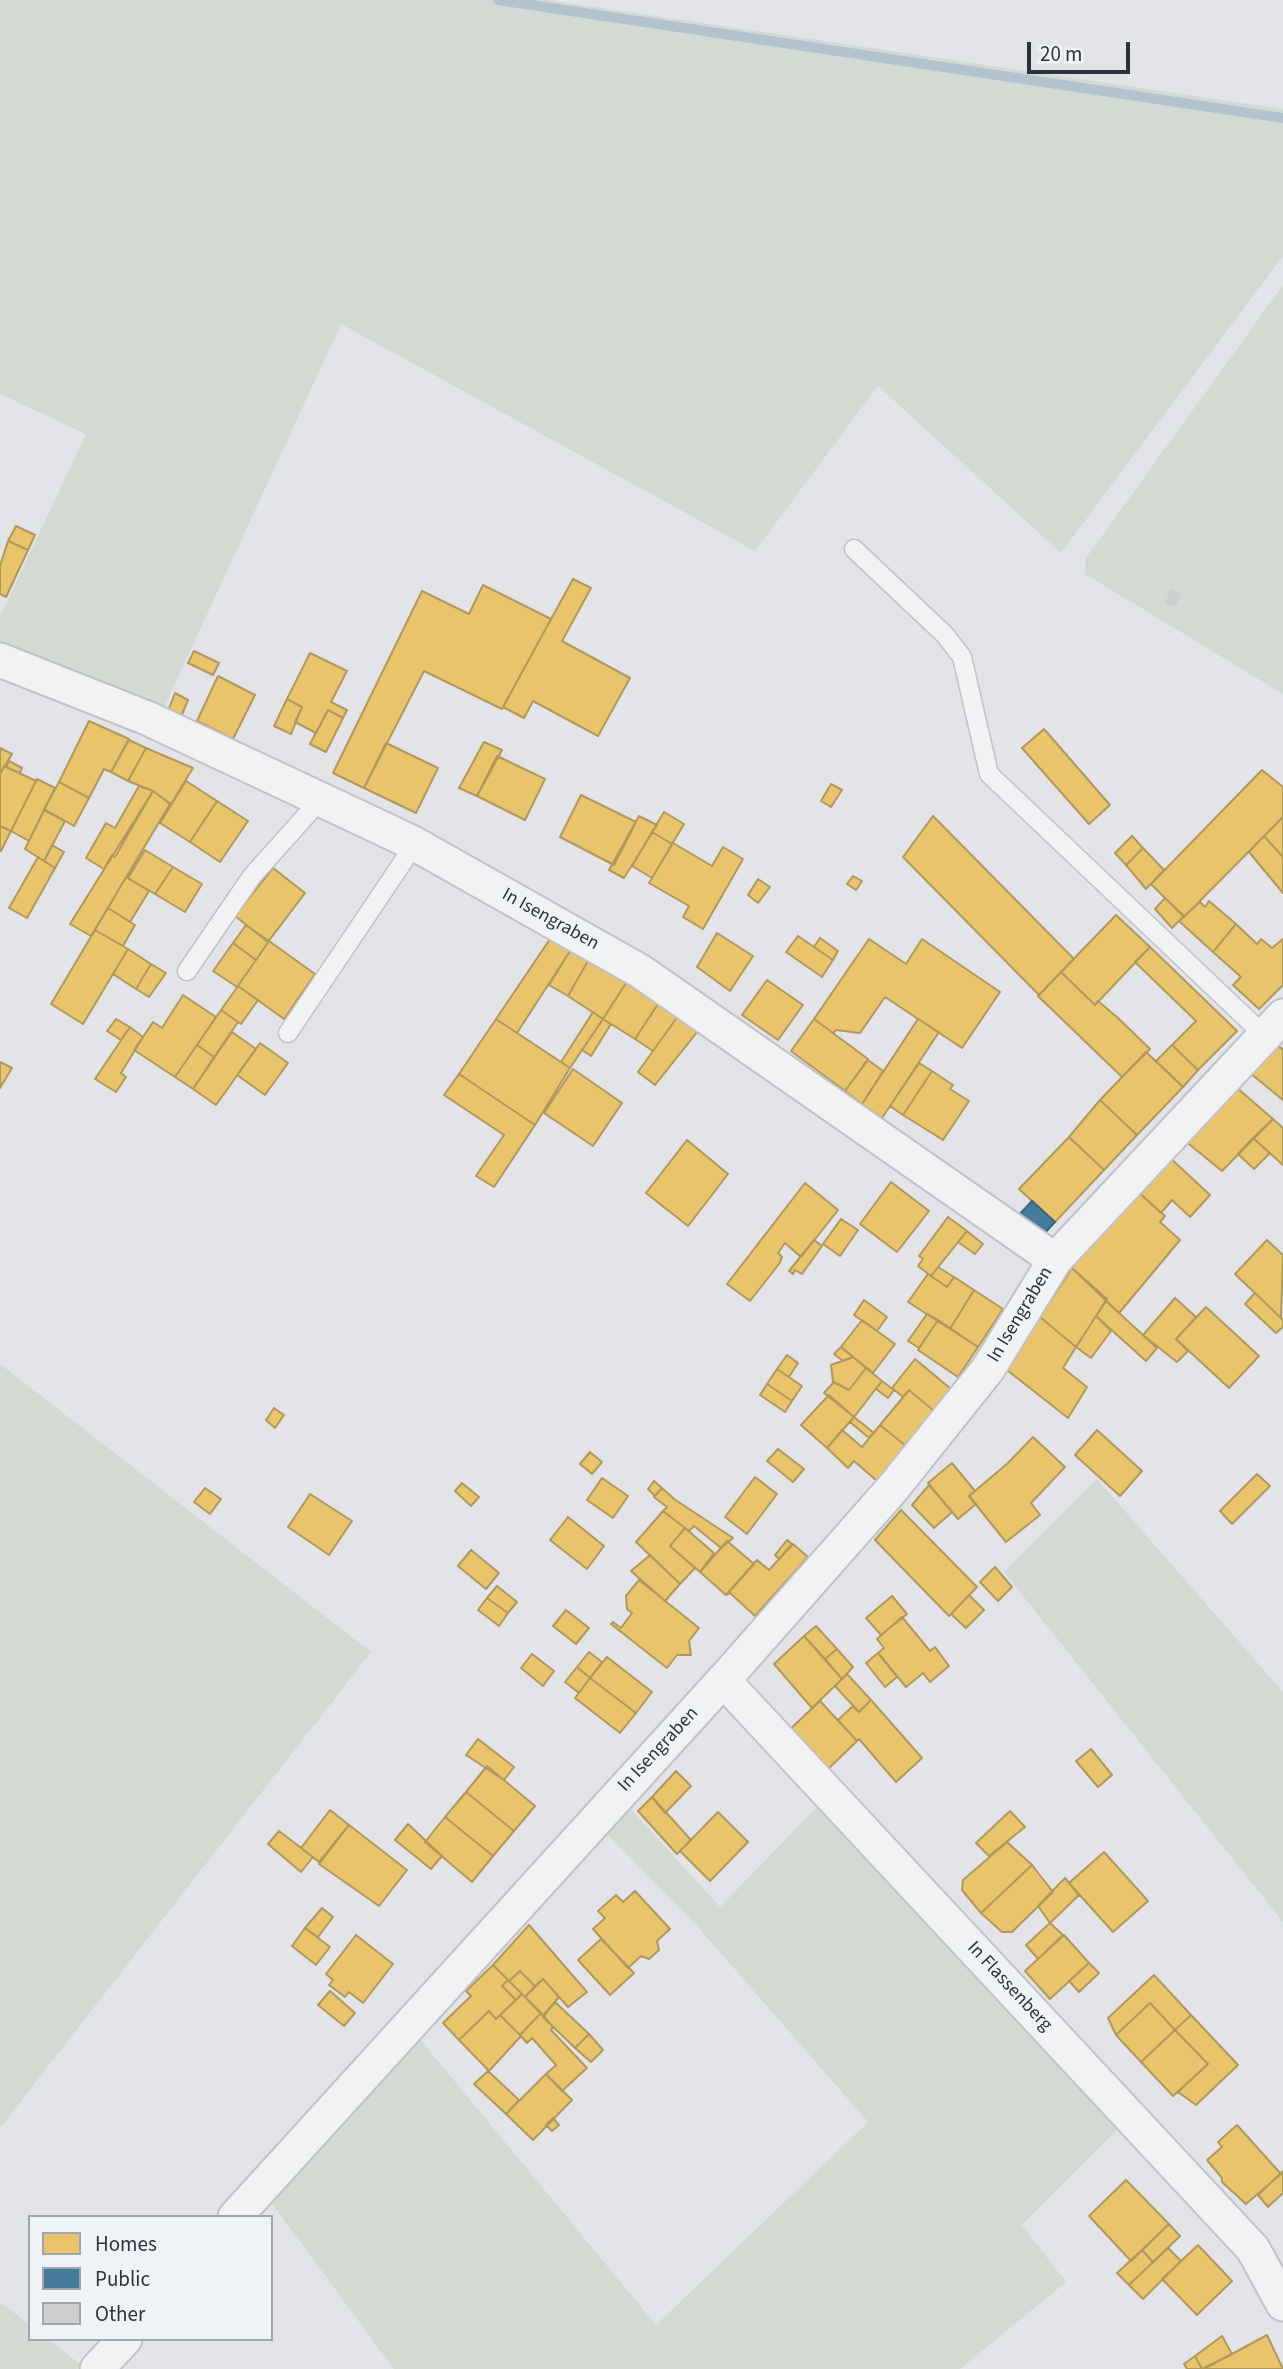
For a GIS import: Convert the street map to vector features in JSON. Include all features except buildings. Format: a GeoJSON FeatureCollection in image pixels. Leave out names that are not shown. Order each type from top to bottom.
{"type":"FeatureCollection","features":[{"type":"Feature","properties":{"kind":"street","name":"In Isengraben"},"geometry":{"type":"LineString","coordinates":[[0,660],[147,718],[415,844],[640,971],[1055,1260]]}},
{"type":"Feature","properties":{"kind":"street","name":"In Isengraben"},"geometry":{"type":"LineString","coordinates":[[236,2215],[723,1680],[893,1488],[988,1369],[1055,1260],[1274,1026]]}},
{"type":"Feature","properties":{"kind":"street","name":"In Flassenberg"},"geometry":{"type":"LineString","coordinates":[[723,1680],[1253,2249],[1283,2304]]}},
{"type":"Feature","properties":{"kind":"street"},"geometry":{"type":"LineString","coordinates":[[97,2369],[123,2341]]}},
{"type":"Feature","properties":{"kind":"lane"},"geometry":{"type":"LineString","coordinates":[[854,549],[945,635],[962,657],[989,774],[1274,1026]]}},
{"type":"Feature","properties":{"kind":"lane"},"geometry":{"type":"LineString","coordinates":[[187,971],[252,876],[321,799]]}},
{"type":"Feature","properties":{"kind":"lane"},"geometry":{"type":"LineString","coordinates":[[288,1033],[415,844]]}},
{"type":"Feature","properties":{"kind":"shaded area"},"geometry":{"type":"Polygon","coordinates":[[[0,0],[548,0],[1283,109],[1283,256],[1061,553],[878,386],[755,551],[341,324],[161,714],[0,645],[0,616],[86,434],[0,394],[0,0]]]}},
{"type":"Feature","properties":{"kind":"shaded area"},"geometry":{"type":"Polygon","coordinates":[[[1283,285],[1283,694],[1085,574],[1086,558],[1283,285]]]}},
{"type":"Feature","properties":{"kind":"shaded area"},"geometry":{"type":"Polygon","coordinates":[[[0,1364],[371,1652],[0,2128],[0,1364]]]}},
{"type":"Feature","properties":{"kind":"shaded area"},"geometry":{"type":"Polygon","coordinates":[[[1097,1479],[1283,1692],[1283,1922],[1004,1572],[1097,1479]]]}},
{"type":"Feature","properties":{"kind":"shaded area"},"geometry":{"type":"Polygon","coordinates":[[[628,1806],[720,1907],[817,1807],[1118,2129],[1022,2225],[1066,2282],[960,2369],[394,2369],[267,2197],[419,2038],[656,2325],[868,2122],[698,1927],[603,1830],[628,1806]]]}},
{"type":"Feature","properties":{"kind":"shaded area"},"geometry":{"type":"Polygon","coordinates":[[[0,2302],[28,2323],[28,2341],[51,2341],[81,2365],[77,2369],[0,2369],[0,2302]]]}},
{"type":"Feature","properties":{"kind":"waterway"},"geometry":{"type":"LineString","coordinates":[[498,0],[1283,118]]}}]}
